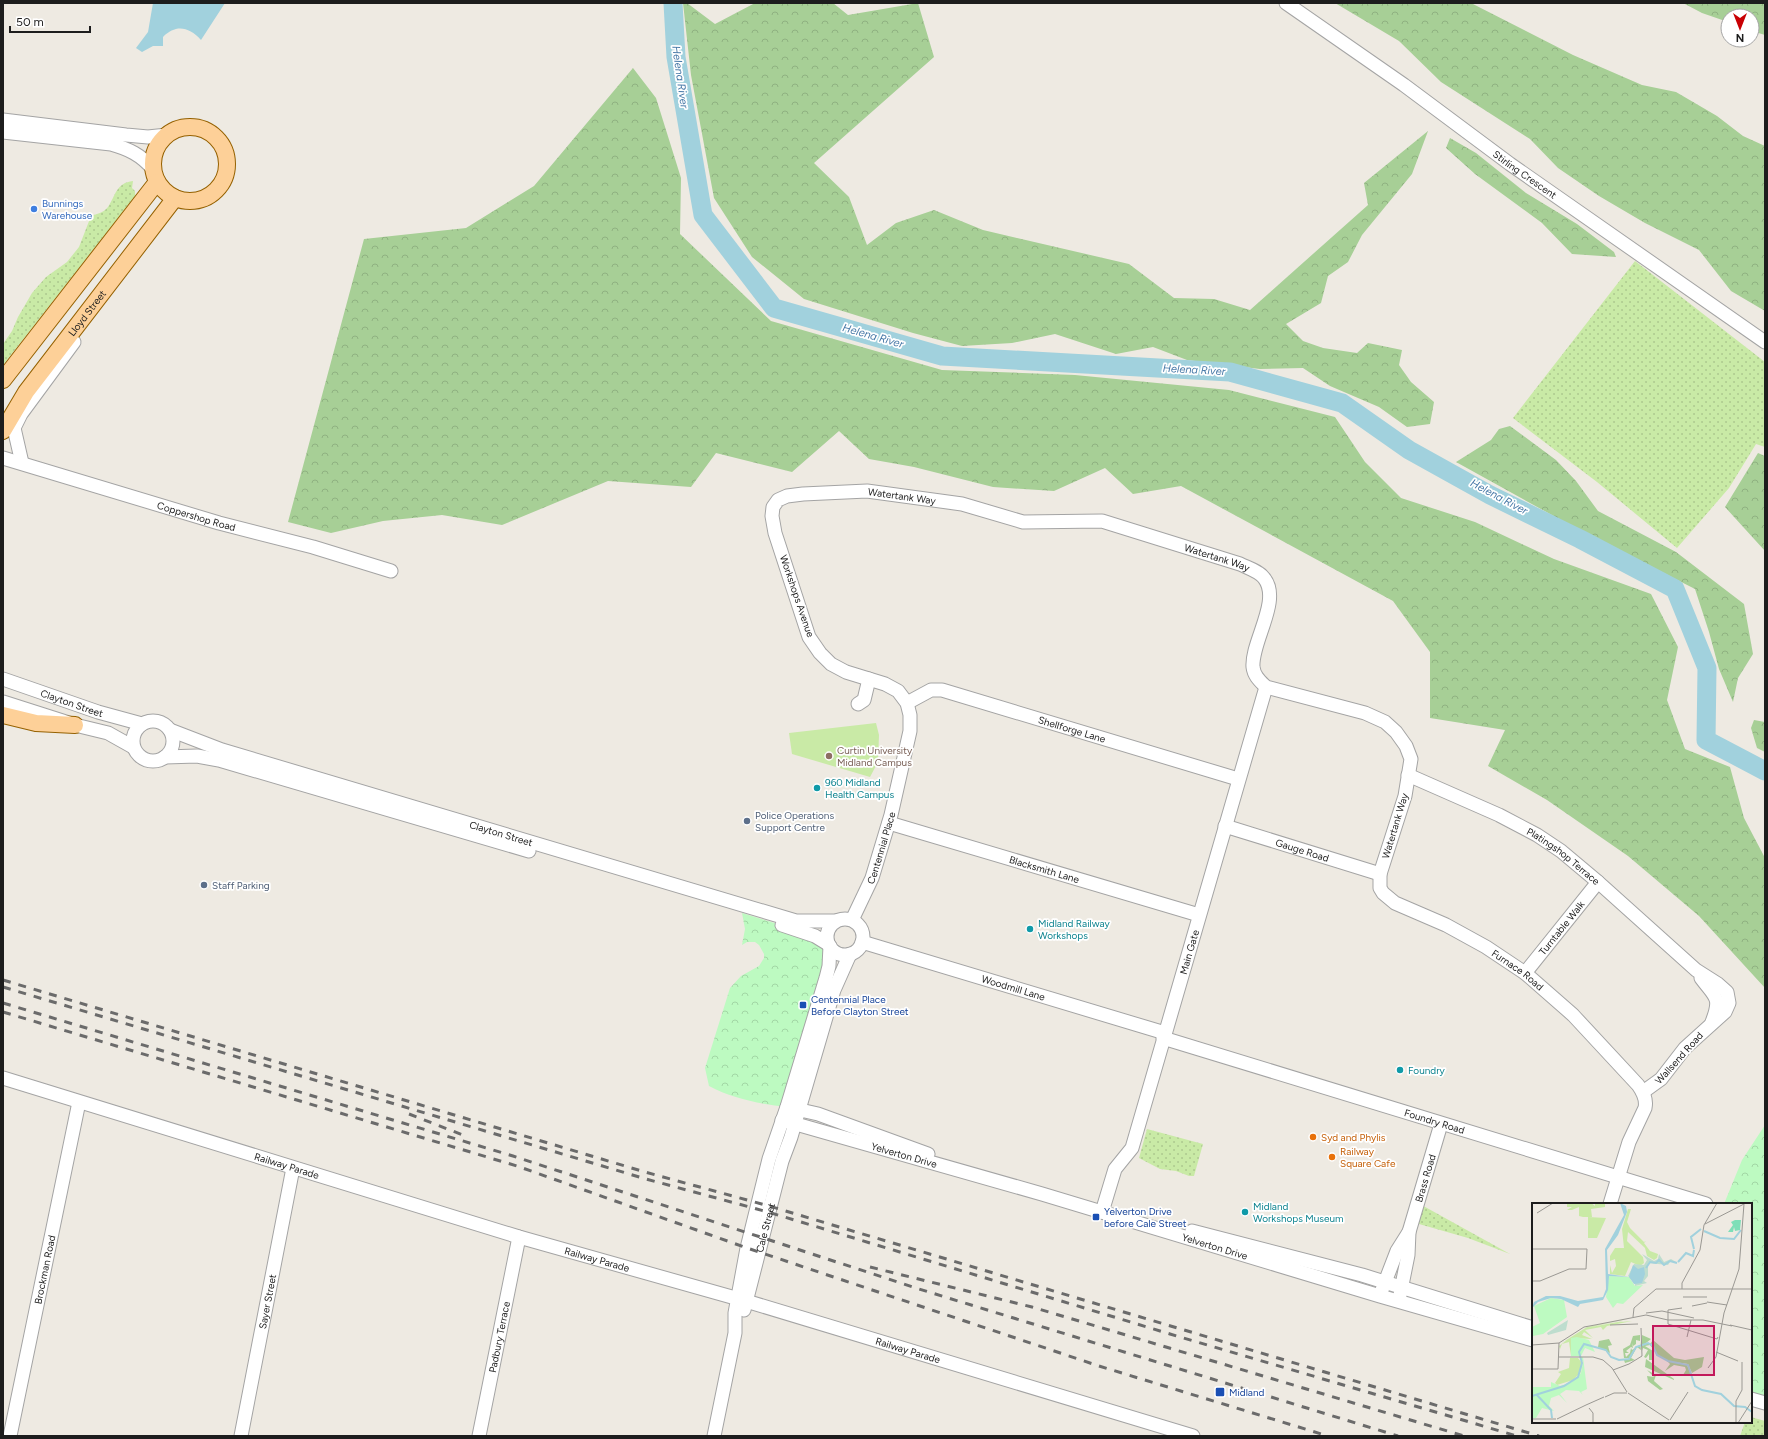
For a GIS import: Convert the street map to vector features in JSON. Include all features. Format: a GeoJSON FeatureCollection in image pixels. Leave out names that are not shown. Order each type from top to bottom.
{"type":"FeatureCollection","features":[{"type":"Feature","properties":{"kind":"main road"},"geometry":{"type":"LineString","coordinates":[[184,127],[202,129],[211,133],[224,148],[227,158],[225,175],[217,190],[208,196],[197,200],[186,201],[175,198],[165,191],[155,175],[153,159],[155,150],[160,141],[167,134],[184,127]]}},
{"type":"Feature","properties":{"kind":"main road"},"geometry":{"type":"LineString","coordinates":[[3,380],[155,175]]}},
{"type":"Feature","properties":{"kind":"main road","name":"Lloyd Street"},"geometry":{"type":"LineString","coordinates":[[3,431],[26,392],[175,198]]}},
{"type":"Feature","properties":{"kind":"main road"},"geometry":{"type":"LineString","coordinates":[[3,715],[36,722],[75,725]]}},
{"type":"Feature","properties":{"kind":"street","name":"Stirling Crescent"},"geometry":{"type":"LineString","coordinates":[[1286,3],[1404,85],[1510,164],[1765,342]]}},
{"type":"Feature","properties":{"kind":"street"},"geometry":{"type":"LineString","coordinates":[[3,120],[148,137],[167,134]]}},
{"type":"Feature","properties":{"kind":"street"},"geometry":{"type":"LineString","coordinates":[[3,132],[112,144],[127,148],[143,158],[155,175]]}},
{"type":"Feature","properties":{"kind":"street"},"geometry":{"type":"LineString","coordinates":[[22,463],[14,428],[21,414],[86,326],[93,305]]}},
{"type":"Feature","properties":{"kind":"street","name":"Coppershop Road"},"geometry":{"type":"LineString","coordinates":[[3,458],[220,523],[313,547],[391,571]]}},
{"type":"Feature","properties":{"kind":"street","name":"Watertank Way"},"geometry":{"type":"LineString","coordinates":[[773,506],[778,500],[787,496],[867,491],[962,504],[1023,522],[1102,521],[1240,564],[1255,571],[1264,578],[1269,590],[1269,602],[1254,656],[1253,668],[1257,678],[1266,687],[1365,714],[1385,722],[1396,732],[1406,746],[1410,759],[1405,796],[1380,874]]}},
{"type":"Feature","properties":{"kind":"street","name":"Workshops Avenue"},"geometry":{"type":"LineString","coordinates":[[773,506],[772,516],[775,533],[810,637],[820,653],[831,664],[846,672],[885,684],[898,691],[907,703]]}},
{"type":"Feature","properties":{"kind":"street","name":"Clayton Street"},"geometry":{"type":"LineString","coordinates":[[3,679],[98,712],[142,724]]}},
{"type":"Feature","properties":{"kind":"street"},"geometry":{"type":"LineString","coordinates":[[858,704],[864,700],[869,679]]}},
{"type":"Feature","properties":{"kind":"street","name":"Main Gate"},"geometry":{"type":"LineString","coordinates":[[1103,1209],[1115,1169],[1132,1148],[1238,779],[1266,687]]}},
{"type":"Feature","properties":{"kind":"street","name":"Shellforge Lane"},"geometry":{"type":"LineString","coordinates":[[907,703],[931,690],[942,690],[1238,779]]}},
{"type":"Feature","properties":{"kind":"street","name":"Clayton Street"},"geometry":{"type":"LineString","coordinates":[[3,702],[75,725],[108,733],[133,747]]}},
{"type":"Feature","properties":{"kind":"street","name":"Centennial Place"},"geometry":{"type":"LineString","coordinates":[[852,920],[872,878],[889,823],[910,731],[910,714],[907,703]]}},
{"type":"Feature","properties":{"kind":"street"},"geometry":{"type":"LineString","coordinates":[[151,721],[158,721],[163,723],[170,730],[173,736],[172,748],[165,758],[154,761],[148,760],[139,755],[133,747],[135,733],[142,724],[151,721]]}},
{"type":"Feature","properties":{"kind":"street","name":"Clayton Street"},"geometry":{"type":"LineString","coordinates":[[170,730],[222,750],[796,921],[836,921]]}},
{"type":"Feature","properties":{"kind":"street","name":"Clayton Street"},"geometry":{"type":"LineString","coordinates":[[165,758],[197,756],[219,760],[804,932],[815,936],[829,945]]}},
{"type":"Feature","properties":{"kind":"street","name":"Platingshop Terrace"},"geometry":{"type":"LineString","coordinates":[[1408,775],[1499,815],[1536,835],[1561,851],[1598,882],[1696,970]]}},
{"type":"Feature","properties":{"kind":"street","name":"Blacksmith Lane"},"geometry":{"type":"LineString","coordinates":[[889,823],[1199,915]]}},
{"type":"Feature","properties":{"kind":"street","name":"Gauge Road"},"geometry":{"type":"LineString","coordinates":[[1225,826],[1380,874]]}},
{"type":"Feature","properties":{"kind":"street","name":"Furnace Road"},"geometry":{"type":"LineString","coordinates":[[1380,874],[1380,888],[1389,899],[1446,925],[1486,947],[1525,973],[1572,1015],[1643,1092]]}},
{"type":"Feature","properties":{"kind":"street","name":"Turntable Walk"},"geometry":{"type":"LineString","coordinates":[[1525,973],[1598,882]]}},
{"type":"Feature","properties":{"kind":"street"},"geometry":{"type":"LineString","coordinates":[[782,1120],[794,1108],[834,990],[850,954],[860,947],[862,942],[862,932],[857,923],[852,920],[847,919],[836,921],[828,929],[829,966],[794,1108],[796,1123]]}},
{"type":"Feature","properties":{"kind":"street","name":"Woodmill Lane"},"geometry":{"type":"LineString","coordinates":[[862,942],[1164,1035]]}},
{"type":"Feature","properties":{"kind":"street"},"geometry":{"type":"LineString","coordinates":[[829,945],[839,954],[850,954]]}},
{"type":"Feature","properties":{"kind":"street","name":"Wallsend Road"},"geometry":{"type":"LineString","coordinates":[[1643,1092],[1661,1080],[1685,1048],[1712,1022],[1718,1008],[1716,997],[1696,970]]}},
{"type":"Feature","properties":{"kind":"street","name":"Foundry Road"},"geometry":{"type":"LineString","coordinates":[[1164,1035],[1441,1124],[1703,1203]]}},
{"type":"Feature","properties":{"kind":"street","name":"Railway Parade"},"geometry":{"type":"LineString","coordinates":[[3,1078],[520,1238],[742,1300],[1152,1430],[1193,1436]]}},
{"type":"Feature","properties":{"kind":"street"},"geometry":{"type":"LineString","coordinates":[[1610,1203],[1629,1142],[1645,1108],[1646,1103],[1643,1092]]}},
{"type":"Feature","properties":{"kind":"street","name":"Brockman Road"},"geometry":{"type":"LineString","coordinates":[[10,1436],[79,1102]]}},
{"type":"Feature","properties":{"kind":"street","name":"Yelverton Drive"},"geometry":{"type":"LineString","coordinates":[[794,1108],[925,1153],[1399,1302],[1532,1340]]}},
{"type":"Feature","properties":{"kind":"street","name":"Yelverton Drive"},"geometry":{"type":"LineString","coordinates":[[782,1120],[1103,1209],[1385,1282],[1532,1328]]}},
{"type":"Feature","properties":{"kind":"street","name":"Cale Street"},"geometry":{"type":"LineString","coordinates":[[742,1300],[740,1276],[769,1159],[782,1120]]}},
{"type":"Feature","properties":{"kind":"street","name":"Cale Street"},"geometry":{"type":"LineString","coordinates":[[714,1436],[735,1332],[735,1313],[742,1300],[782,1161],[796,1123]]}},
{"type":"Feature","properties":{"kind":"street","name":"Brass Road"},"geometry":{"type":"LineString","coordinates":[[1399,1302],[1408,1255],[1409,1232],[1441,1124]]}},
{"type":"Feature","properties":{"kind":"street","name":"Sayer Street"},"geometry":{"type":"LineString","coordinates":[[241,1436],[293,1168]]}},
{"type":"Feature","properties":{"kind":"street","name":"Brass Road"},"geometry":{"type":"LineString","coordinates":[[1380,1296],[1397,1251],[1409,1232]]}},
{"type":"Feature","properties":{"kind":"street","name":"Padbury Terrace"},"geometry":{"type":"LineString","coordinates":[[479,1436],[520,1238]]}},
{"type":"Feature","properties":{"kind":"street"},"geometry":{"type":"LineString","coordinates":[[1752,1399],[1765,1403]]}},
{"type":"Feature","properties":{"kind":"green space"},"geometry":{"type":"Polygon","coordinates":[[[683,3],[687,3],[715,24],[755,3],[833,3],[848,15],[918,3],[934,57],[814,163],[849,197],[867,245],[896,223],[934,210],[983,230],[1129,264],[1174,298],[1214,299],[1250,310],[1368,205],[1364,183],[1428,131],[1412,174],[1362,235],[1348,262],[1328,276],[1321,303],[1286,324],[1303,341],[1323,348],[1357,353],[1368,343],[1402,350],[1399,365],[1411,382],[1434,402],[1430,424],[1407,427],[1379,407],[1330,386],[1303,368],[1260,369],[1187,360],[1153,347],[1116,354],[1055,334],[1012,343],[962,346],[913,333],[804,299],[752,257],[714,198],[691,75],[683,3]]]}},
{"type":"Feature","properties":{"kind":"green space"},"geometry":{"type":"Polygon","coordinates":[[[1335,3],[1471,3],[1573,55],[1642,85],[1676,92],[1717,116],[1743,136],[1765,146],[1765,311],[1731,291],[1699,250],[1645,223],[1599,196],[1558,168],[1530,139],[1441,82],[1399,41],[1335,3]]]}},
{"type":"Feature","properties":{"kind":"green space"},"geometry":{"type":"Polygon","coordinates":[[[1683,3],[1765,3],[1765,35],[1760,33],[1760,8],[1720,8],[1720,19],[1702,13],[1683,3]]]}},
{"type":"Feature","properties":{"kind":"green space"},"geometry":{"type":"Polygon","coordinates":[[[633,68],[656,98],[681,178],[680,234],[771,321],[942,370],[1075,375],[1229,390],[1335,417],[1365,462],[1401,498],[1475,522],[1554,559],[1651,594],[1678,647],[1667,700],[1685,749],[1730,767],[1744,818],[1765,858],[1765,988],[1699,916],[1628,856],[1547,800],[1488,766],[1505,730],[1430,718],[1430,652],[1393,601],[1181,486],[1133,494],[1105,468],[1054,491],[993,487],[914,467],[869,459],[839,431],[792,472],[716,453],[691,487],[608,481],[502,525],[442,515],[383,521],[331,533],[288,522],[364,239],[466,228],[534,186],[633,68]]]}},
{"type":"Feature","properties":{"kind":"green space"},"geometry":{"type":"Polygon","coordinates":[[[1450,138],[1476,153],[1526,193],[1577,224],[1614,252],[1616,257],[1572,254],[1542,223],[1475,174],[1446,148],[1450,138]]]}},
{"type":"Feature","properties":{"kind":"green space"},"geometry":{"type":"Polygon","coordinates":[[[133,181],[132,188],[135,191],[135,196],[3,365],[3,344],[12,331],[18,317],[32,293],[46,277],[67,262],[79,247],[91,216],[106,209],[117,190],[123,184],[133,181]]]}},
{"type":"Feature","properties":{"kind":"green space"},"geometry":{"type":"Polygon","coordinates":[[[1635,261],[1765,362],[1765,447],[1756,444],[1729,488],[1677,548],[1597,482],[1513,418],[1635,261]]]}},
{"type":"Feature","properties":{"kind":"green space"},"geometry":{"type":"Polygon","coordinates":[[[1510,426],[1556,460],[1576,481],[1598,511],[1676,552],[1744,604],[1753,654],[1738,678],[1733,702],[1719,669],[1695,589],[1577,529],[1456,462],[1491,440],[1499,429],[1510,426]]]}},
{"type":"Feature","properties":{"kind":"green space"},"geometry":{"type":"Polygon","coordinates":[[[1758,453],[1765,456],[1765,551],[1725,507],[1758,453]]]}},
{"type":"Feature","properties":{"kind":"green space"},"geometry":{"type":"Polygon","coordinates":[[[1754,720],[1765,722],[1765,752],[1757,748],[1751,728],[1754,720]]]}},
{"type":"Feature","properties":{"kind":"green space"},"geometry":{"type":"Polygon","coordinates":[[[876,723],[879,735],[878,762],[870,777],[792,754],[789,733],[876,723]]]}},
{"type":"Feature","properties":{"kind":"green space"},"geometry":{"type":"Polygon","coordinates":[[[742,913],[804,932],[828,944],[787,1107],[747,1100],[718,1091],[709,1086],[705,1068],[730,988],[741,976],[759,966],[764,958],[764,954],[759,945],[755,942],[747,942],[742,945],[745,929],[742,913]]]}},
{"type":"Feature","properties":{"kind":"green space"},"geometry":{"type":"Polygon","coordinates":[[[1765,1125],[1765,1403],[1752,1399],[1752,1203],[1724,1203],[1742,1160],[1765,1125]]]}},
{"type":"Feature","properties":{"kind":"green space"},"geometry":{"type":"Polygon","coordinates":[[[1147,1129],[1203,1144],[1194,1176],[1189,1176],[1176,1171],[1160,1169],[1139,1158],[1147,1129]]]}},
{"type":"Feature","properties":{"kind":"green space"},"geometry":{"type":"Polygon","coordinates":[[[1418,1203],[1510,1254],[1468,1238],[1412,1222],[1418,1203]]]}},
{"type":"Feature","properties":{"kind":"green space"},"geometry":{"type":"Polygon","coordinates":[[[1752,1417],[1765,1421],[1765,1436],[1740,1436],[1745,1423],[1752,1423],[1752,1417]]]}},
{"type":"Feature","properties":{"kind":"water"},"geometry":{"type":"Polygon","coordinates":[[[153,3],[225,3],[201,40],[192,32],[187,30],[173,30],[163,37],[163,46],[153,46],[142,52],[136,48],[148,32],[153,3]]]}},
{"type":"Feature","properties":{"kind":"waterway","name":"Helena River"},"geometry":{"type":"LineString","coordinates":[[673,3],[676,57],[703,215],[774,308],[942,356],[1230,372],[1342,403],[1409,450],[1490,495],[1580,539],[1675,589],[1707,668],[1706,740],[1765,771]]}},
{"type":"Feature","properties":{"kind":"railway"},"geometry":{"type":"LineString","coordinates":[[3,980],[645,1172],[769,1206],[1539,1436]]}},
{"type":"Feature","properties":{"kind":"railway"},"geometry":{"type":"LineString","coordinates":[[3,987],[646,1179],[768,1212],[1170,1334],[1517,1436]]}},
{"type":"Feature","properties":{"kind":"railway"},"geometry":{"type":"LineString","coordinates":[[3,1003],[513,1156],[919,1289],[1398,1436]]}},
{"type":"Feature","properties":{"kind":"railway"},"geometry":{"type":"LineString","coordinates":[[3,1012],[517,1166],[747,1248],[1099,1366],[1328,1436]]}},
{"type":"Feature","properties":{"kind":"railway"},"geometry":{"type":"LineString","coordinates":[[409,1114],[468,1137]]}},
{"type":"Feature","properties":{"kind":"railway"},"geometry":{"type":"LineString","coordinates":[[870,1267],[1032,1307],[1464,1436]]}},
{"type":"Feature","properties":{"kind":"place","name":"Bunnings Warehouse"},"geometry":{"type":"Point","coordinates":[34,209]}},
{"type":"Feature","properties":{"kind":"place","name":"Curtin University Midland Campus"},"geometry":{"type":"Point","coordinates":[829,756]}},
{"type":"Feature","properties":{"kind":"place","name":"960 Midland Health Campus"},"geometry":{"type":"Point","coordinates":[817,788]}},
{"type":"Feature","properties":{"kind":"place","name":"Police Operations Support Centre"},"geometry":{"type":"Point","coordinates":[747,821]}},
{"type":"Feature","properties":{"kind":"place","name":"Staff Parking"},"geometry":{"type":"Point","coordinates":[204,885]}},
{"type":"Feature","properties":{"kind":"place","name":"Midland Railway Workshops"},"geometry":{"type":"Point","coordinates":[1030,929]}},
{"type":"Feature","properties":{"kind":"place","name":"Centennial Place Before Clayton Street"},"geometry":{"type":"Point","coordinates":[803,1005]}},
{"type":"Feature","properties":{"kind":"place","name":"Foundry"},"geometry":{"type":"Point","coordinates":[1400,1070]}},
{"type":"Feature","properties":{"kind":"place","name":"Syd and Phylis"},"geometry":{"type":"Point","coordinates":[1313,1137]}},
{"type":"Feature","properties":{"kind":"place","name":"Railway Square Cafe"},"geometry":{"type":"Point","coordinates":[1332,1157]}},
{"type":"Feature","properties":{"kind":"place","name":"Midland Workshops Museum"},"geometry":{"type":"Point","coordinates":[1245,1212]}},
{"type":"Feature","properties":{"kind":"place","name":"Yelverton Drive before Cale Street"},"geometry":{"type":"Point","coordinates":[1096,1217]}},
{"type":"Feature","properties":{"kind":"place","name":"Midland"},"geometry":{"type":"Point","coordinates":[1220,1392]}}]}
